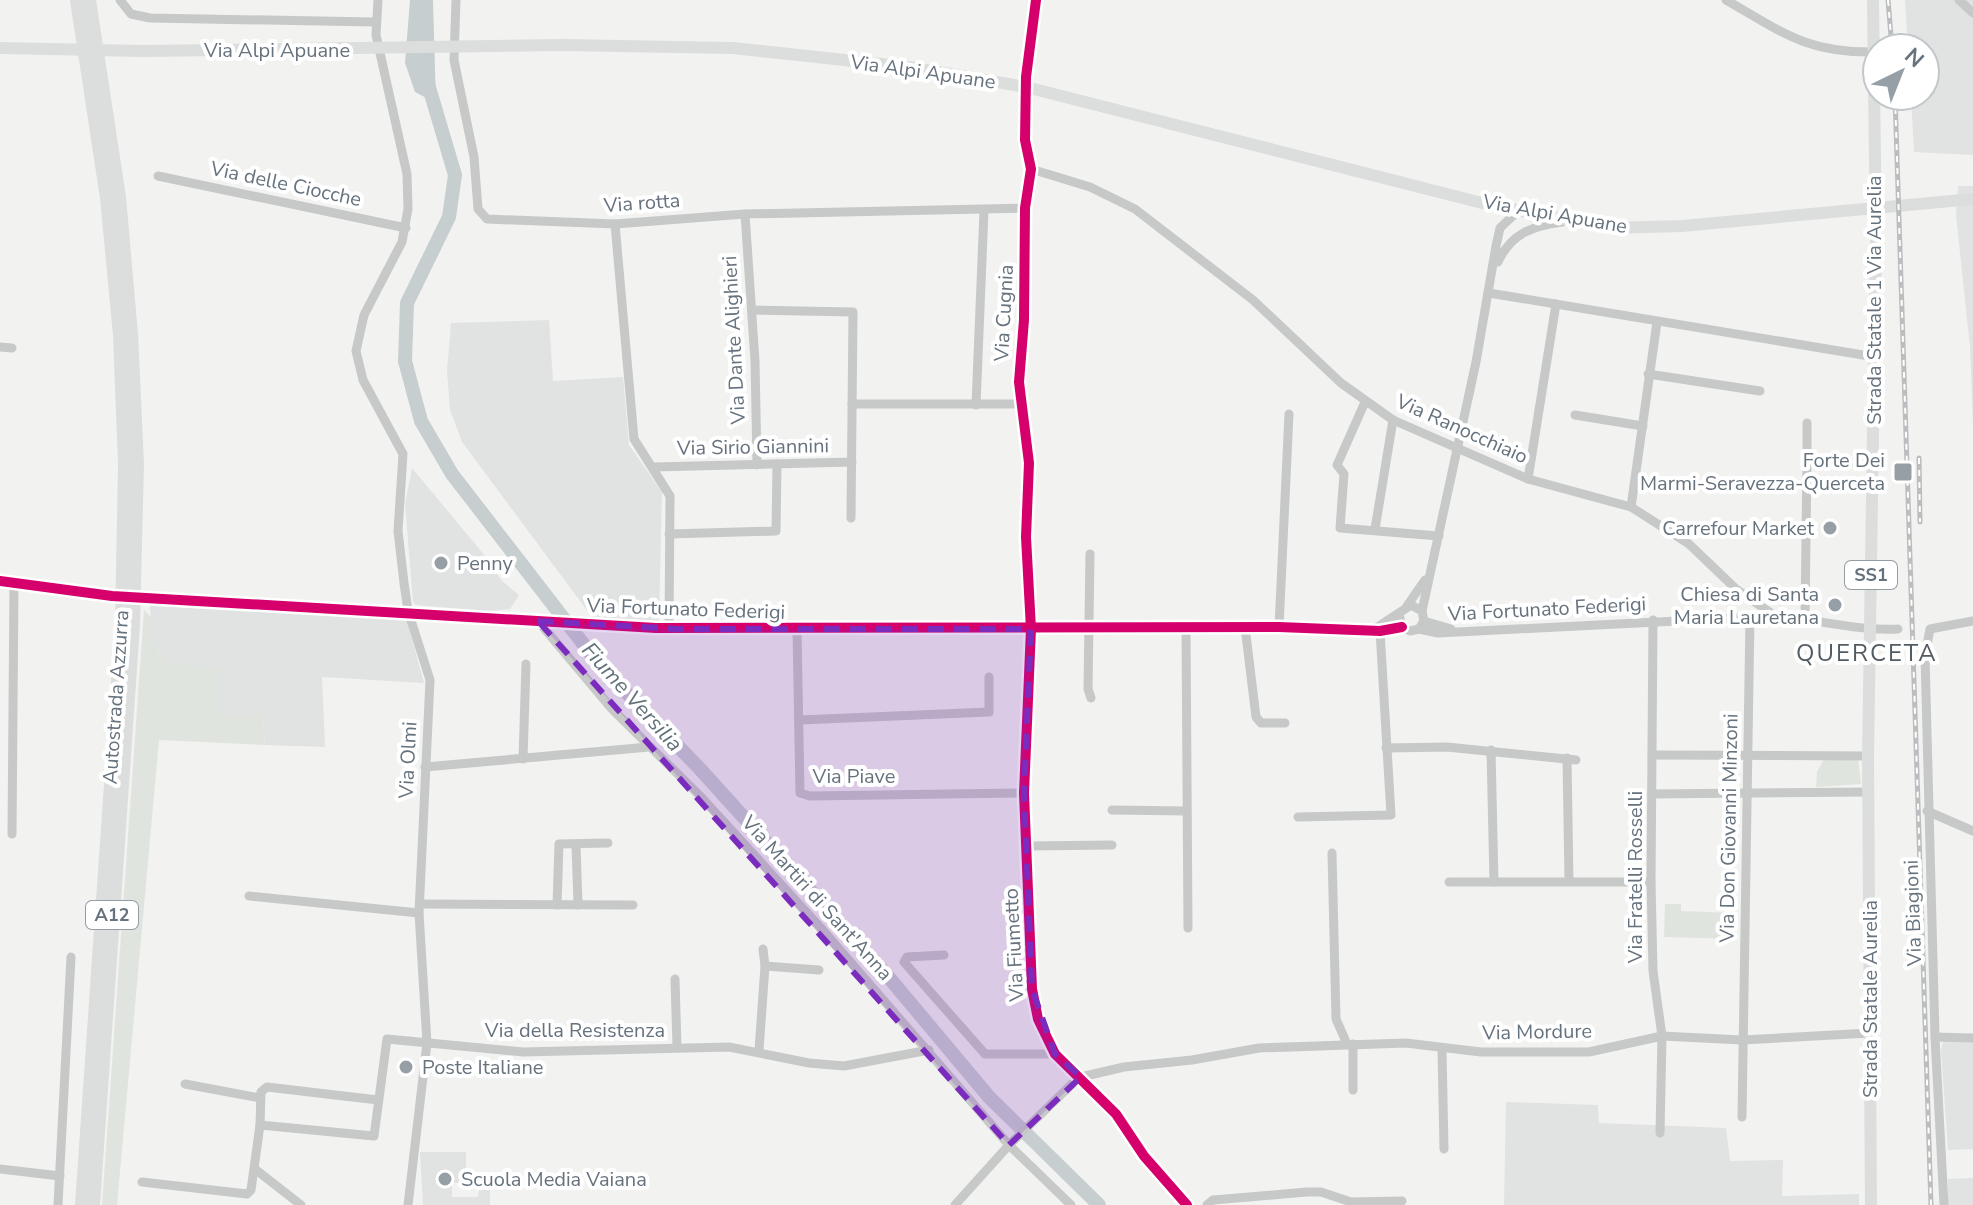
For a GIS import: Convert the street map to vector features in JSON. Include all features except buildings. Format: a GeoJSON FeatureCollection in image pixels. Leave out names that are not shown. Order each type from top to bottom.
{"type":"FeatureCollection","features":[{"type":"Feature","properties":{"kind":"highway","name":"Autostrada Azzurra"},"geometry":{"type":"LineString","coordinates":[[77,0],[107,198],[120,335],[130,569]]}},
{"type":"Feature","properties":{"kind":"highway","name":"Autostrada Azzurra"},"geometry":{"type":"LineString","coordinates":[[89,0],[119,197],[131,334],[137,464],[93,1205]]}},
{"type":"Feature","properties":{"kind":"highway","name":"Autostrada Azzurra"},"geometry":{"type":"LineString","coordinates":[[82,1205],[128,625]]}},
{"type":"Feature","properties":{"kind":"main road","name":"Strada Statale 1 Via Aurelia"},"geometry":{"type":"LineString","coordinates":[[1873,0],[1874,32]]}},
{"type":"Feature","properties":{"kind":"main road","name":"Via Alpi Apuane"},"geometry":{"type":"LineString","coordinates":[[0,48],[144,51],[733,48],[909,67],[1026,87],[1490,205],[1612,228],[1682,226],[1973,199]]}},
{"type":"Feature","properties":{"kind":"main road","name":"Strada Statale 1 Via Aurelia"},"geometry":{"type":"LineString","coordinates":[[1869,792],[1875,357],[1874,112]]}},
{"type":"Feature","properties":{"kind":"main road","name":"Strada Statale Aurelia"},"geometry":{"type":"LineString","coordinates":[[1869,792],[1871,1205]]}},
{"type":"Feature","properties":{"kind":"street"},"geometry":{"type":"LineString","coordinates":[[120,0],[131,14],[150,18],[375,22]]}},
{"type":"Feature","properties":{"kind":"street"},"geometry":{"type":"LineString","coordinates":[[378,0],[375,22],[385,85],[407,174],[406,228],[396,256],[364,315],[356,351],[363,380],[403,454],[398,531],[408,611]]}},
{"type":"Feature","properties":{"kind":"street","name":"Via rotta"},"geometry":{"type":"LineString","coordinates":[[456,0],[454,60],[474,157],[480,216],[551,223],[615,224],[745,214],[1025,208]]}},
{"type":"Feature","properties":{"kind":"street","name":"Via Cugnia"},"geometry":{"type":"LineString","coordinates":[[1031,629],[1026,537],[1029,463],[1020,404],[1025,208],[1031,169],[1025,140],[1026,87],[1036,0]]}},
{"type":"Feature","properties":{"kind":"street"},"geometry":{"type":"LineString","coordinates":[[1726,0],[1810,46],[1839,52],[1861,52]]}},
{"type":"Feature","properties":{"kind":"street"},"geometry":{"type":"LineString","coordinates":[[1959,0],[1973,13]]}},
{"type":"Feature","properties":{"kind":"street","name":"Via Ranocchiaio"},"geometry":{"type":"LineString","coordinates":[[1031,169],[1090,187],[1135,209],[1253,300],[1365,402],[1393,420],[1528,479],[1631,507],[1689,544],[1736,589],[1775,616]]}},
{"type":"Feature","properties":{"kind":"street","name":"Via delle Ciocche"},"geometry":{"type":"LineString","coordinates":[[158,176],[406,228]]}},
{"type":"Feature","properties":{"kind":"street"},"geometry":{"type":"LineString","coordinates":[[1422,620],[1493,272],[1500,228],[1490,205]]}},
{"type":"Feature","properties":{"kind":"street"},"geometry":{"type":"LineString","coordinates":[[976,405],[984,211]]}},
{"type":"Feature","properties":{"kind":"street"},"geometry":{"type":"LineString","coordinates":[[1500,228],[1518,211]]}},
{"type":"Feature","properties":{"kind":"street"},"geometry":{"type":"LineString","coordinates":[[1493,272],[1512,238],[1518,211]]}},
{"type":"Feature","properties":{"kind":"street","name":"Via Dante Alighieri"},"geometry":{"type":"LineString","coordinates":[[745,214],[752,310],[757,465]]}},
{"type":"Feature","properties":{"kind":"street"},"geometry":{"type":"LineString","coordinates":[[1512,238],[1535,225],[1572,220]]}},
{"type":"Feature","properties":{"kind":"street"},"geometry":{"type":"LineString","coordinates":[[615,224],[634,439],[670,496],[669,628]]}},
{"type":"Feature","properties":{"kind":"street"},"geometry":{"type":"LineString","coordinates":[[1489,293],[1875,357]]}},
{"type":"Feature","properties":{"kind":"street"},"geometry":{"type":"LineString","coordinates":[[1528,479],[1556,304]]}},
{"type":"Feature","properties":{"kind":"street"},"geometry":{"type":"LineString","coordinates":[[752,310],[853,312],[851,518]]}},
{"type":"Feature","properties":{"kind":"street"},"geometry":{"type":"LineString","coordinates":[[1631,507],[1657,322]]}},
{"type":"Feature","properties":{"kind":"street"},"geometry":{"type":"LineString","coordinates":[[0,347],[12,348]]}},
{"type":"Feature","properties":{"kind":"street"},"geometry":{"type":"LineString","coordinates":[[1648,374],[1760,391]]}},
{"type":"Feature","properties":{"kind":"street"},"geometry":{"type":"LineString","coordinates":[[1365,402],[1337,465],[1344,474],[1340,528],[1439,536]]}},
{"type":"Feature","properties":{"kind":"street"},"geometry":{"type":"LineString","coordinates":[[852,404],[1020,404]]}},
{"type":"Feature","properties":{"kind":"street"},"geometry":{"type":"LineString","coordinates":[[1279,627],[1289,414]]}},
{"type":"Feature","properties":{"kind":"street"},"geometry":{"type":"LineString","coordinates":[[1575,415],[1643,426]]}},
{"type":"Feature","properties":{"kind":"street"},"geometry":{"type":"LineString","coordinates":[[1375,529],[1393,420]]}},
{"type":"Feature","properties":{"kind":"street"},"geometry":{"type":"LineString","coordinates":[[1805,618],[1807,423]]}},
{"type":"Feature","properties":{"kind":"street"},"geometry":{"type":"LineString","coordinates":[[1807,457],[1873,465]]}},
{"type":"Feature","properties":{"kind":"street","name":"Via Sirio Giannini"},"geometry":{"type":"LineString","coordinates":[[654,467],[852,462]]}},
{"type":"Feature","properties":{"kind":"street"},"geometry":{"type":"LineString","coordinates":[[669,534],[776,531],[777,464]]}},
{"type":"Feature","properties":{"kind":"street"},"geometry":{"type":"LineString","coordinates":[[1090,554],[1088,689],[1091,698]]}},
{"type":"Feature","properties":{"kind":"street"},"geometry":{"type":"LineString","coordinates":[[1402,627],[1403,610],[1430,569]]}},
{"type":"Feature","properties":{"kind":"street","name":"Via Fortunato Federigi"},"geometry":{"type":"LineString","coordinates":[[0,581],[112,596],[669,628],[1279,627],[1376,630],[1402,627],[1410,631],[1422,620],[1458,631],[1775,616],[1870,630],[1898,629]]}},
{"type":"Feature","properties":{"kind":"street"},"geometry":{"type":"LineString","coordinates":[[12,834],[14,584]]}},
{"type":"Feature","properties":{"kind":"street"},"geometry":{"type":"LineString","coordinates":[[1298,817],[1391,815],[1376,630],[1403,610],[1415,606],[1422,620]]}},
{"type":"Feature","properties":{"kind":"street","name":"Via Olmi"},"geometry":{"type":"LineString","coordinates":[[408,611],[430,680],[420,909],[427,1043],[408,1205]]}},
{"type":"Feature","properties":{"kind":"street","name":"Via Don Giovanni Minzoni"},"geometry":{"type":"LineString","coordinates":[[1742,1117],[1750,617]]}},
{"type":"Feature","properties":{"kind":"street","name":"Via Fratelli Rosselli"},"geometry":{"type":"LineString","coordinates":[[1653,620],[1651,882],[1653,971],[1662,1036],[1660,1133]]}},
{"type":"Feature","properties":{"kind":"street","name":"Via Biagioni"},"geometry":{"type":"LineString","coordinates":[[1944,1205],[1927,811],[1925,656],[1927,635],[1937,626],[1973,621]]}},
{"type":"Feature","properties":{"kind":"street","name":"Via Martiri di Sant'Anna"},"geometry":{"type":"LineString","coordinates":[[544,622],[612,709],[749,849],[1010,1143],[1071,1205]]}},
{"type":"Feature","properties":{"kind":"street"},"geometry":{"type":"LineString","coordinates":[[1186,627],[1188,928]]}},
{"type":"Feature","properties":{"kind":"street"},"geometry":{"type":"LineString","coordinates":[[1245,627],[1256,717],[1261,723],[1285,723]]}},
{"type":"Feature","properties":{"kind":"street","name":"Via Fiumetto"},"geometry":{"type":"LineString","coordinates":[[1031,629],[1024,793],[1032,989],[1038,1019],[1055,1054],[1116,1114],[1172,1191],[1187,1205]]}},
{"type":"Feature","properties":{"kind":"street","name":"Via Piave"},"geometry":{"type":"LineString","coordinates":[[797,630],[800,793],[810,796],[1024,793]]}},
{"type":"Feature","properties":{"kind":"street"},"geometry":{"type":"LineString","coordinates":[[523,759],[526,664]]}},
{"type":"Feature","properties":{"kind":"street"},"geometry":{"type":"LineString","coordinates":[[800,720],[989,712],[989,677]]}},
{"type":"Feature","properties":{"kind":"street"},"geometry":{"type":"LineString","coordinates":[[425,767],[649,747]]}},
{"type":"Feature","properties":{"kind":"street"},"geometry":{"type":"LineString","coordinates":[[1386,748],[1491,750],[1571,759],[1569,881]]}},
{"type":"Feature","properties":{"kind":"street"},"geometry":{"type":"LineString","coordinates":[[1491,750],[1494,882]]}},
{"type":"Feature","properties":{"kind":"street"},"geometry":{"type":"LineString","coordinates":[[1652,755],[1868,756]]}},
{"type":"Feature","properties":{"kind":"street"},"geometry":{"type":"LineString","coordinates":[[1652,794],[1869,792]]}},
{"type":"Feature","properties":{"kind":"street"},"geometry":{"type":"LineString","coordinates":[[1112,810],[1185,811]]}},
{"type":"Feature","properties":{"kind":"street"},"geometry":{"type":"LineString","coordinates":[[1927,811],[1973,831]]}},
{"type":"Feature","properties":{"kind":"street"},"geometry":{"type":"LineString","coordinates":[[557,905],[559,844],[608,843]]}},
{"type":"Feature","properties":{"kind":"street"},"geometry":{"type":"LineString","coordinates":[[576,845],[578,905]]}},
{"type":"Feature","properties":{"kind":"street"},"geometry":{"type":"LineString","coordinates":[[1027,846],[1112,845]]}},
{"type":"Feature","properties":{"kind":"street"},"geometry":{"type":"LineString","coordinates":[[1332,853],[1336,1019],[1350,1044],[1353,1090]]}},
{"type":"Feature","properties":{"kind":"street"},"geometry":{"type":"LineString","coordinates":[[1449,882],[1651,882]]}},
{"type":"Feature","properties":{"kind":"street"},"geometry":{"type":"LineString","coordinates":[[249,896],[420,909],[633,905]]}},
{"type":"Feature","properties":{"kind":"street"},"geometry":{"type":"LineString","coordinates":[[759,1050],[765,966],[763,949]]}},
{"type":"Feature","properties":{"kind":"street"},"geometry":{"type":"LineString","coordinates":[[944,955],[907,957],[904,962],[985,1054],[1055,1054]]}},
{"type":"Feature","properties":{"kind":"street"},"geometry":{"type":"LineString","coordinates":[[58,1205],[71,957]]}},
{"type":"Feature","properties":{"kind":"street"},"geometry":{"type":"LineString","coordinates":[[765,966],[819,970]]}},
{"type":"Feature","properties":{"kind":"street","name":"Via della Resistenza"},"geometry":{"type":"LineString","coordinates":[[675,979],[677,1047]]}},
{"type":"Feature","properties":{"kind":"street","name":"Via Mordure"},"geometry":{"type":"LineString","coordinates":[[1010,1143],[1081,1077],[1124,1067],[1192,1060],[1259,1048],[1406,1043],[1442,1050],[1589,1052],[1662,1036],[1742,1040],[1870,1033]]}},
{"type":"Feature","properties":{"kind":"street"},"geometry":{"type":"LineString","coordinates":[[1935,1037],[1973,1038]]}},
{"type":"Feature","properties":{"kind":"street"},"geometry":{"type":"LineString","coordinates":[[260,1125],[374,1136],[387,1039],[427,1043]]}},
{"type":"Feature","properties":{"kind":"street","name":"Via della Resistenza"},"geometry":{"type":"LineString","coordinates":[[427,1043],[523,1052],[677,1047],[759,1050],[809,1063],[844,1066],[929,1050]]}},
{"type":"Feature","properties":{"kind":"street"},"geometry":{"type":"LineString","coordinates":[[1442,1050],[1444,1149]]}},
{"type":"Feature","properties":{"kind":"street"},"geometry":{"type":"LineString","coordinates":[[185,1084],[260,1098]]}},
{"type":"Feature","properties":{"kind":"street"},"geometry":{"type":"LineString","coordinates":[[142,1182],[247,1194],[251,1190],[255,1169],[260,1098],[267,1087],[378,1100]]}},
{"type":"Feature","properties":{"kind":"street"},"geometry":{"type":"LineString","coordinates":[[955,1205],[1010,1143]]}},
{"type":"Feature","properties":{"kind":"street"},"geometry":{"type":"LineString","coordinates":[[0,1169],[60,1176]]}},
{"type":"Feature","properties":{"kind":"street"},"geometry":{"type":"LineString","coordinates":[[255,1169],[301,1205]]}},
{"type":"Feature","properties":{"kind":"street"},"geometry":{"type":"LineString","coordinates":[[1207,1205],[1222,1199],[1307,1192],[1321,1192],[1351,1202],[1402,1201]]}},
{"type":"Feature","properties":{"kind":"highlighted area"},"geometry":{"type":"Polygon","coordinates":[[[538,621],[678,629],[1031,629],[1024,793],[1032,989],[1055,1054],[1081,1077],[1009,1145],[538,621]]]}},
{"type":"Feature","properties":{"kind":"shaded area"},"geometry":{"type":"Polygon","coordinates":[[[410,0],[433,0],[436,103],[415,92],[405,63],[410,0]]]}},
{"type":"Feature","properties":{"kind":"shaded area"},"geometry":{"type":"Polygon","coordinates":[[[1905,0],[1973,0],[1973,155],[1914,152],[1912,112],[1941,112],[1941,32],[1907,32],[1905,0]]]}},
{"type":"Feature","properties":{"kind":"shaded area"},"geometry":{"type":"Polygon","coordinates":[[[1958,186],[1973,186],[1973,424],[1970,347],[1956,215],[1958,186]]]}},
{"type":"Feature","properties":{"kind":"shaded area"},"geometry":{"type":"Polygon","coordinates":[[[549,320],[553,381],[623,377],[629,445],[662,492],[659,623],[592,617],[462,442],[450,410],[447,371],[451,323],[549,320]]]}},
{"type":"Feature","properties":{"kind":"shaded area"},"geometry":{"type":"Polygon","coordinates":[[[412,468],[502,581],[519,595],[510,609],[489,611],[416,605],[413,602],[405,504],[412,468]]]}},
{"type":"Feature","properties":{"kind":"shaded area"},"geometry":{"type":"Polygon","coordinates":[[[149,598],[406,617],[424,683],[322,677],[325,747],[265,745],[263,716],[219,715],[163,658],[153,639],[149,598]]]}},
{"type":"Feature","properties":{"kind":"shaded area"},"geometry":{"type":"Polygon","coordinates":[[[144,610],[151,617],[157,648],[170,663],[219,668],[219,715],[263,715],[265,745],[159,740],[117,1205],[102,1205],[144,610]]]}},
{"type":"Feature","properties":{"kind":"shaded area"},"geometry":{"type":"Polygon","coordinates":[[[1824,759],[1858,759],[1861,784],[1816,787],[1817,772],[1824,759]]]}},
{"type":"Feature","properties":{"kind":"shaded area"},"geometry":{"type":"Polygon","coordinates":[[[1665,904],[1681,904],[1681,911],[1736,913],[1736,939],[1664,937],[1665,904]]]}},
{"type":"Feature","properties":{"kind":"shaded area"},"geometry":{"type":"Polygon","coordinates":[[[1943,1041],[1973,1042],[1973,1149],[1948,1150],[1941,1050],[1943,1041]]]}},
{"type":"Feature","properties":{"kind":"shaded area"},"geometry":{"type":"Polygon","coordinates":[[[1506,1102],[1598,1105],[1599,1123],[1726,1128],[1730,1161],[1783,1160],[1782,1196],[1859,1194],[1859,1205],[1504,1205],[1506,1102]]]}},
{"type":"Feature","properties":{"kind":"shaded area","name":"Scuola Media Vaiana"},"geometry":{"type":"Polygon","coordinates":[[[420,1152],[466,1152],[466,1183],[452,1183],[452,1197],[478,1197],[479,1190],[490,1190],[490,1205],[423,1205],[420,1152]]]}},
{"type":"Feature","properties":{"kind":"shaded area"},"geometry":{"type":"Polygon","coordinates":[[[1973,1178],[1973,1205],[1948,1205],[1948,1179],[1973,1178]]]}},
{"type":"Feature","properties":{"kind":"waterway","name":"Fiume Versilia"},"geometry":{"type":"LineString","coordinates":[[428,84],[455,175],[449,217],[407,303],[405,361],[421,421],[452,474],[598,663],[700,769],[891,980],[989,1097],[1099,1205]]}},
{"type":"Feature","properties":{"kind":"railway"},"geometry":{"type":"LineString","coordinates":[[1888,0],[1891,32]]}},
{"type":"Feature","properties":{"kind":"railway"},"geometry":{"type":"LineString","coordinates":[[1896,112],[1931,1205]]}},
{"type":"Feature","properties":{"kind":"railway"},"geometry":{"type":"LineString","coordinates":[[1919,458],[1920,522]]}},
{"type":"Feature","properties":{"kind":"cycle path"},"geometry":{"type":"LineString","coordinates":[[1036,0],[1026,77],[1025,140],[1031,169],[1025,208],[1024,320],[1019,382],[1029,463],[1026,537],[1031,629],[1024,793],[1032,989],[1038,1019],[1055,1054],[1116,1114],[1144,1156],[1187,1205]]}},
{"type":"Feature","properties":{"kind":"cycle path"},"geometry":{"type":"LineString","coordinates":[[0,581],[112,596],[656,628],[1279,627],[1380,631],[1402,627]]}},
{"type":"Feature","properties":{"kind":"place","name":"Forte Dei Marmi-Seravezza-Querceta"},"geometry":{"type":"Point","coordinates":[1903,472]}},
{"type":"Feature","properties":{"kind":"place","name":"Carrefour Market"},"geometry":{"type":"Point","coordinates":[1830,528]}},
{"type":"Feature","properties":{"kind":"place","name":"Penny"},"geometry":{"type":"Point","coordinates":[441,563]}},
{"type":"Feature","properties":{"kind":"place","name":"Chiesa di Santa Maria Lauretana"},"geometry":{"type":"Point","coordinates":[1835,605]}},
{"type":"Feature","properties":{"kind":"place","name":"Poste Italiane"},"geometry":{"type":"Point","coordinates":[406,1067]}},
{"type":"Feature","properties":{"kind":"place","name":"Scuola Media Vaiana"},"geometry":{"type":"Point","coordinates":[445,1179]}},
{"type":"Feature","properties":{"kind":"district","name":"QUERCETA"},"geometry":{"type":"Point","coordinates":[1867,653]}}]}
